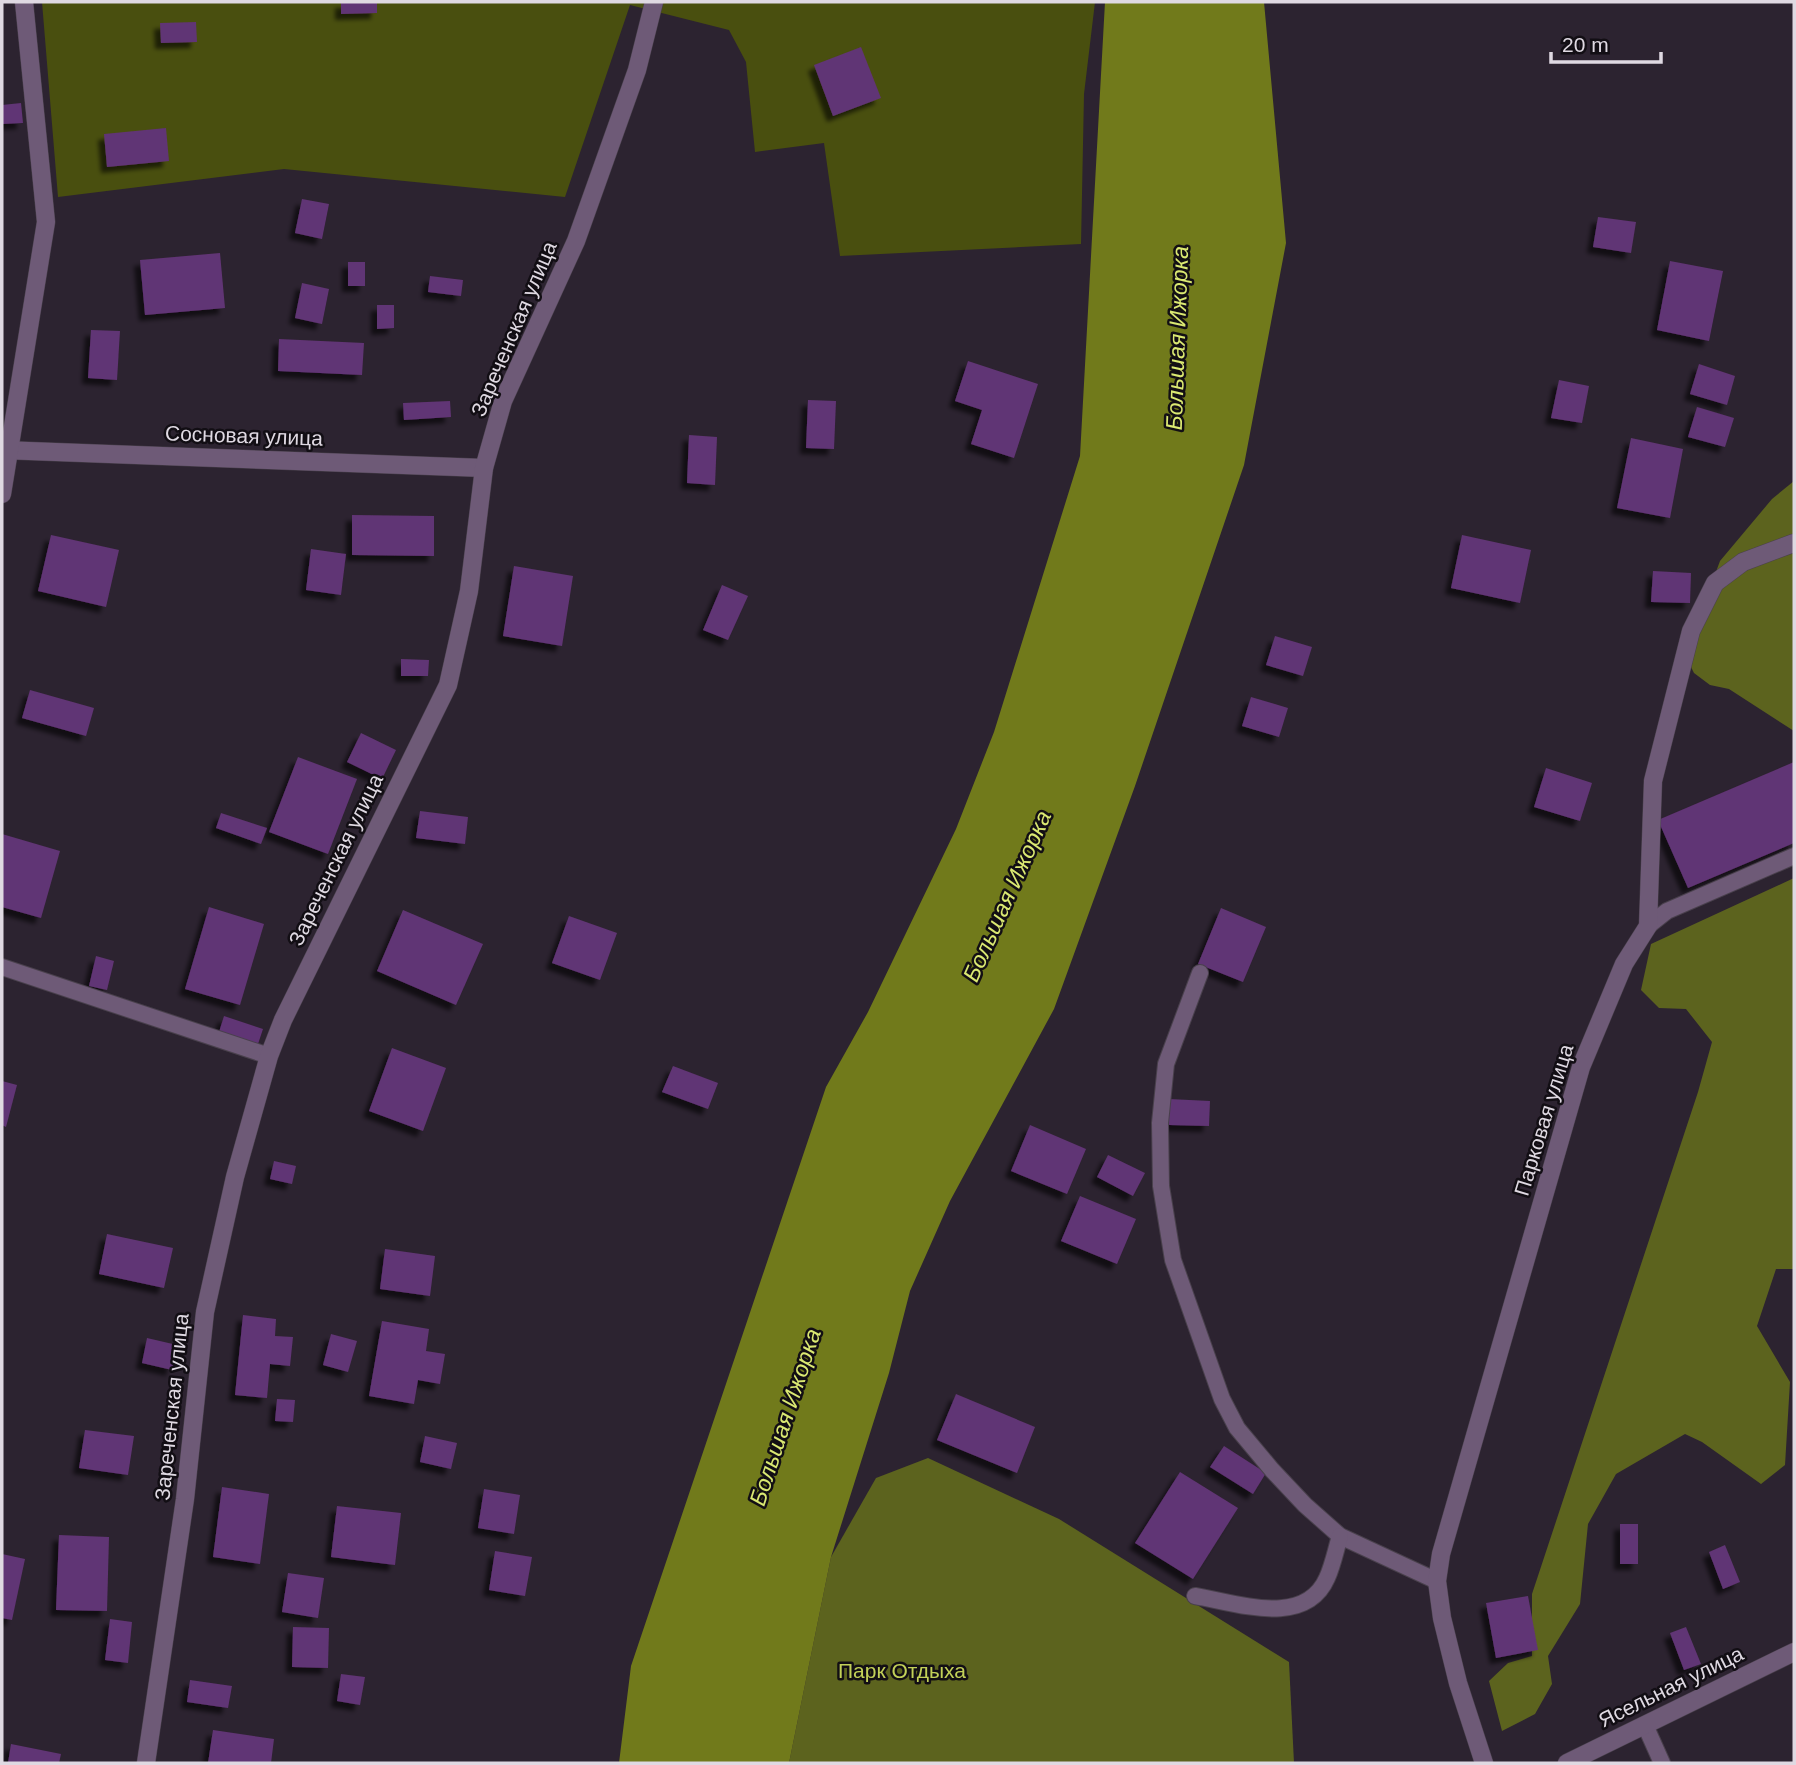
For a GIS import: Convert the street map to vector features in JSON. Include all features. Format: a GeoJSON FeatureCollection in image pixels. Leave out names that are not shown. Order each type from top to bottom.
{"type":"FeatureCollection","features":[{"type":"Feature","properties":{"kind":"street"},"geometry":{"type":"LineString","coordinates":[[2,494],[6,450],[46,222],[24,2]]}},
{"type":"Feature","properties":{"kind":"street","name":"Зареченская улица"},"geometry":{"type":"LineString","coordinates":[[146,1763],[185,1499],[205,1312],[235,1177],[283,1020],[448,685],[469,592],[484,468],[503,401],[576,241],[637,70],[654,2]]}},
{"type":"Feature","properties":{"kind":"street","name":"Сосновая улица"},"geometry":{"type":"LineString","coordinates":[[6,450],[484,468]]}},
{"type":"Feature","properties":{"kind":"street"},"geometry":{"type":"LineString","coordinates":[[1648,926],[1653,781],[1691,631],[1715,583],[1743,562],[1794,543]]}},
{"type":"Feature","properties":{"kind":"street","name":"Парковая улица"},"geometry":{"type":"LineString","coordinates":[[1484,1763],[1458,1683],[1442,1618],[1437,1581],[1441,1554],[1581,1066],[1624,964],[1648,926]]}},
{"type":"Feature","properties":{"kind":"street","name":"Ясельная улица"},"geometry":{"type":"LineString","coordinates":[[1567,1763],[1794,1652]]}},
{"type":"Feature","properties":{"kind":"lane"},"geometry":{"type":"LineString","coordinates":[[1648,926],[1667,911],[1794,856]]}},
{"type":"Feature","properties":{"kind":"lane"},"geometry":{"type":"LineString","coordinates":[[2,967],[270,1056]]}},
{"type":"Feature","properties":{"kind":"lane"},"geometry":{"type":"LineString","coordinates":[[1200,973],[1166,1064],[1160,1123],[1161,1186],[1173,1260],[1222,1399],[1237,1428],[1305,1505],[1340,1536],[1437,1581]]}},
{"type":"Feature","properties":{"kind":"lane"},"geometry":{"type":"LineString","coordinates":[[1195,1596],[1281,1610],[1298,1606],[1314,1597],[1327,1578],[1340,1536]]}},
{"type":"Feature","properties":{"kind":"lane"},"geometry":{"type":"LineString","coordinates":[[1645,1725],[1662,1763]]}},
{"type":"Feature","properties":{"kind":"shaded area"},"geometry":{"type":"Polygon","coordinates":[[[42,2],[1095,2],[1084,94],[1081,244],[840,256],[824,143],[755,152],[746,62],[729,30],[630,5],[565,197],[284,169],[58,197],[42,2]]]}},
{"type":"Feature","properties":{"kind":"green space"},"geometry":{"type":"Polygon","coordinates":[[[1794,481],[1794,731],[1729,689],[1710,685],[1694,673],[1685,655],[1720,561],[1772,499],[1794,481]]]}},
{"type":"Feature","properties":{"kind":"green space"},"geometry":{"type":"Polygon","coordinates":[[[1794,878],[1794,1269],[1776,1269],[1757,1326],[1790,1382],[1785,1465],[1761,1484],[1702,1442],[1685,1434],[1616,1474],[1588,1524],[1580,1604],[1548,1656],[1552,1684],[1535,1714],[1502,1731],[1489,1681],[1508,1663],[1532,1656],[1532,1594],[1698,1092],[1712,1042],[1686,1009],[1659,1008],[1641,990],[1651,944],[1794,878]]]}},
{"type":"Feature","properties":{"kind":"green space","name":"Парк Отдыха"},"geometry":{"type":"Polygon","coordinates":[[[928,1458],[1059,1519],[1289,1662],[1294,1763],[789,1763],[831,1557],[876,1478],[928,1458]]]}},
{"type":"Feature","properties":{"kind":"water","name":"Большая Ижорка"},"geometry":{"type":"Polygon","coordinates":[[[1105,2],[1264,2],[1286,243],[1244,465],[1135,786],[1054,1009],[950,1201],[910,1291],[889,1373],[831,1557],[789,1763],[619,1763],[631,1666],[826,1087],[868,1012],[956,829],[994,732],[1080,456],[1105,2]]]}},
{"type":"Feature","properties":{"kind":"building"},"geometry":{"type":"Polygon","coordinates":[[[341,2],[377,2],[377,13],[341,14],[341,2]]]}},
{"type":"Feature","properties":{"kind":"building"},"geometry":{"type":"Polygon","coordinates":[[[196,22],[197,42],[161,43],[160,23],[196,22]]]}},
{"type":"Feature","properties":{"kind":"building"},"geometry":{"type":"Polygon","coordinates":[[[861,47],[881,98],[833,116],[814,65],[861,47]]]}},
{"type":"Feature","properties":{"kind":"building"},"geometry":{"type":"Polygon","coordinates":[[[21,103],[23,123],[2,124],[2,105],[21,103]]]}},
{"type":"Feature","properties":{"kind":"building"},"geometry":{"type":"Polygon","coordinates":[[[166,128],[169,161],[107,167],[104,134],[166,128]]]}},
{"type":"Feature","properties":{"kind":"building"},"geometry":{"type":"Polygon","coordinates":[[[302,199],[329,204],[322,239],[295,233],[302,199]]]}},
{"type":"Feature","properties":{"kind":"building"},"geometry":{"type":"Polygon","coordinates":[[[1598,217],[1636,222],[1631,253],[1593,247],[1598,217]]]}},
{"type":"Feature","properties":{"kind":"building"},"geometry":{"type":"Polygon","coordinates":[[[220,253],[225,308],[145,315],[140,260],[220,253]]]}},
{"type":"Feature","properties":{"kind":"building"},"geometry":{"type":"Polygon","coordinates":[[[1670,261],[1723,271],[1709,341],[1657,330],[1670,261]]]}},
{"type":"Feature","properties":{"kind":"building"},"geometry":{"type":"Polygon","coordinates":[[[348,262],[365,262],[365,286],[348,286],[348,262]]]}},
{"type":"Feature","properties":{"kind":"building"},"geometry":{"type":"Polygon","coordinates":[[[430,276],[463,280],[461,296],[428,292],[430,276]]]}},
{"type":"Feature","properties":{"kind":"building"},"geometry":{"type":"Polygon","coordinates":[[[302,283],[329,289],[322,324],[295,318],[302,283]]]}},
{"type":"Feature","properties":{"kind":"building"},"geometry":{"type":"Polygon","coordinates":[[[377,305],[394,305],[394,328],[377,329],[377,305]]]}},
{"type":"Feature","properties":{"kind":"building"},"geometry":{"type":"Polygon","coordinates":[[[91,330],[120,331],[117,380],[88,378],[91,330]]]}},
{"type":"Feature","properties":{"kind":"building"},"geometry":{"type":"Polygon","coordinates":[[[279,339],[364,343],[362,375],[278,371],[279,339]]]}},
{"type":"Feature","properties":{"kind":"building"},"geometry":{"type":"Polygon","coordinates":[[[968,361],[1038,384],[1014,458],[971,444],[982,410],[955,401],[968,361]]]}},
{"type":"Feature","properties":{"kind":"building"},"geometry":{"type":"Polygon","coordinates":[[[1699,364],[1735,376],[1727,405],[1690,394],[1699,364]]]}},
{"type":"Feature","properties":{"kind":"building"},"geometry":{"type":"Polygon","coordinates":[[[1559,380],[1589,386],[1582,423],[1551,418],[1559,380]]]}},
{"type":"Feature","properties":{"kind":"building"},"geometry":{"type":"Polygon","coordinates":[[[808,400],[836,401],[834,449],[806,448],[808,400]]]}},
{"type":"Feature","properties":{"kind":"building"},"geometry":{"type":"Polygon","coordinates":[[[450,401],[451,417],[404,420],[403,403],[450,401]]]}},
{"type":"Feature","properties":{"kind":"building"},"geometry":{"type":"Polygon","coordinates":[[[1697,407],[1734,418],[1725,447],[1688,437],[1697,407]]]}},
{"type":"Feature","properties":{"kind":"building"},"geometry":{"type":"Polygon","coordinates":[[[689,435],[717,437],[715,485],[687,483],[689,435]]]}},
{"type":"Feature","properties":{"kind":"building"},"geometry":{"type":"Polygon","coordinates":[[[1631,438],[1683,449],[1670,518],[1617,508],[1631,438]]]}},
{"type":"Feature","properties":{"kind":"building"},"geometry":{"type":"Polygon","coordinates":[[[352,515],[434,516],[434,556],[352,555],[352,515]]]}},
{"type":"Feature","properties":{"kind":"building"},"geometry":{"type":"Polygon","coordinates":[[[51,535],[119,550],[106,607],[38,591],[51,535]]]}},
{"type":"Feature","properties":{"kind":"building"},"geometry":{"type":"Polygon","coordinates":[[[1462,535],[1531,550],[1520,603],[1451,588],[1462,535]]]}},
{"type":"Feature","properties":{"kind":"building"},"geometry":{"type":"Polygon","coordinates":[[[311,549],[346,554],[341,595],[306,590],[311,549]]]}},
{"type":"Feature","properties":{"kind":"building"},"geometry":{"type":"Polygon","coordinates":[[[514,566],[573,576],[562,646],[503,636],[514,566]]]}},
{"type":"Feature","properties":{"kind":"building"},"geometry":{"type":"Polygon","coordinates":[[[1653,571],[1691,573],[1690,603],[1651,602],[1653,571]]]}},
{"type":"Feature","properties":{"kind":"building"},"geometry":{"type":"Polygon","coordinates":[[[722,585],[748,596],[728,640],[703,630],[722,585]]]}},
{"type":"Feature","properties":{"kind":"building"},"geometry":{"type":"Polygon","coordinates":[[[1275,636],[1312,647],[1303,676],[1266,665],[1275,636]]]}},
{"type":"Feature","properties":{"kind":"building"},"geometry":{"type":"Polygon","coordinates":[[[401,659],[429,660],[428,676],[401,676],[401,659]]]}},
{"type":"Feature","properties":{"kind":"building"},"geometry":{"type":"Polygon","coordinates":[[[30,690],[94,708],[86,736],[22,718],[30,690]]]}},
{"type":"Feature","properties":{"kind":"building"},"geometry":{"type":"Polygon","coordinates":[[[1251,697],[1288,708],[1279,737],[1242,726],[1251,697]]]}},
{"type":"Feature","properties":{"kind":"building"},"geometry":{"type":"Polygon","coordinates":[[[361,733],[396,750],[382,779],[347,762],[361,733]]]}},
{"type":"Feature","properties":{"kind":"building"},"geometry":{"type":"Polygon","coordinates":[[[298,757],[357,779],[328,854],[269,832],[298,757]]]}},
{"type":"Feature","properties":{"kind":"building"},"geometry":{"type":"Polygon","coordinates":[[[1794,762],[1794,843],[1688,888],[1658,820],[1794,762]]]}},
{"type":"Feature","properties":{"kind":"building"},"geometry":{"type":"Polygon","coordinates":[[[1546,768],[1592,783],[1580,821],[1534,807],[1546,768]]]}},
{"type":"Feature","properties":{"kind":"building"},"geometry":{"type":"Polygon","coordinates":[[[420,811],[468,817],[465,844],[416,838],[420,811]]]}},
{"type":"Feature","properties":{"kind":"building"},"geometry":{"type":"Polygon","coordinates":[[[221,813],[267,828],[261,844],[216,828],[221,813]]]}},
{"type":"Feature","properties":{"kind":"building"},"geometry":{"type":"Polygon","coordinates":[[[2,834],[60,851],[41,918],[2,907],[2,834]]]}},
{"type":"Feature","properties":{"kind":"building"},"geometry":{"type":"Polygon","coordinates":[[[209,907],[264,924],[240,1005],[185,989],[209,907]]]}},
{"type":"Feature","properties":{"kind":"building"},"geometry":{"type":"Polygon","coordinates":[[[1221,908],[1266,927],[1243,982],[1198,964],[1221,908]]]}},
{"type":"Feature","properties":{"kind":"building"},"geometry":{"type":"Polygon","coordinates":[[[403,910],[483,944],[456,1005],[377,971],[403,910]]]}},
{"type":"Feature","properties":{"kind":"building"},"geometry":{"type":"Polygon","coordinates":[[[569,916],[617,933],[600,980],[552,963],[569,916]]]}},
{"type":"Feature","properties":{"kind":"building"},"geometry":{"type":"Polygon","coordinates":[[[96,956],[114,961],[107,990],[89,986],[96,956]]]}},
{"type":"Feature","properties":{"kind":"building"},"geometry":{"type":"Polygon","coordinates":[[[224,1016],[263,1029],[258,1044],[219,1032],[224,1016]]]}},
{"type":"Feature","properties":{"kind":"building"},"geometry":{"type":"Polygon","coordinates":[[[392,1048],[446,1068],[423,1131],[369,1111],[392,1048]]]}},
{"type":"Feature","properties":{"kind":"building"},"geometry":{"type":"Polygon","coordinates":[[[673,1066],[718,1083],[708,1109],[662,1092],[673,1066]]]}},
{"type":"Feature","properties":{"kind":"building"},"geometry":{"type":"Polygon","coordinates":[[[2,1081],[17,1085],[6,1127],[2,1125],[2,1081]]]}},
{"type":"Feature","properties":{"kind":"building"},"geometry":{"type":"Polygon","coordinates":[[[1169,1099],[1210,1101],[1209,1126],[1169,1125],[1169,1099]]]}},
{"type":"Feature","properties":{"kind":"building"},"geometry":{"type":"Polygon","coordinates":[[[1030,1125],[1086,1149],[1067,1194],[1011,1171],[1030,1125]]]}},
{"type":"Feature","properties":{"kind":"building"},"geometry":{"type":"Polygon","coordinates":[[[1108,1155],[1145,1173],[1133,1196],[1097,1177],[1108,1155]]]}},
{"type":"Feature","properties":{"kind":"building"},"geometry":{"type":"Polygon","coordinates":[[[274,1161],[296,1166],[292,1184],[270,1179],[274,1161]]]}},
{"type":"Feature","properties":{"kind":"building"},"geometry":{"type":"Polygon","coordinates":[[[1080,1196],[1136,1219],[1117,1264],[1061,1241],[1080,1196]]]}},
{"type":"Feature","properties":{"kind":"building"},"geometry":{"type":"Polygon","coordinates":[[[107,1234],[173,1248],[164,1288],[99,1274],[107,1234]]]}},
{"type":"Feature","properties":{"kind":"building"},"geometry":{"type":"Polygon","coordinates":[[[385,1249],[435,1256],[430,1296],[380,1289],[385,1249]]]}},
{"type":"Feature","properties":{"kind":"building"},"geometry":{"type":"Polygon","coordinates":[[[243,1315],[276,1319],[275,1336],[293,1337],[290,1366],[270,1364],[267,1398],[235,1395],[243,1315]]]}},
{"type":"Feature","properties":{"kind":"building"},"geometry":{"type":"Polygon","coordinates":[[[382,1321],[429,1329],[426,1351],[445,1354],[440,1384],[418,1380],[414,1404],[369,1396],[382,1321]]]}},
{"type":"Feature","properties":{"kind":"building"},"geometry":{"type":"Polygon","coordinates":[[[331,1334],[357,1341],[348,1372],[323,1365],[331,1334]]]}},
{"type":"Feature","properties":{"kind":"building"},"geometry":{"type":"Polygon","coordinates":[[[147,1338],[177,1345],[172,1370],[142,1363],[147,1338]]]}},
{"type":"Feature","properties":{"kind":"building"},"geometry":{"type":"Polygon","coordinates":[[[956,1394],[1035,1427],[1017,1473],[937,1440],[956,1394]]]}},
{"type":"Feature","properties":{"kind":"building"},"geometry":{"type":"Polygon","coordinates":[[[277,1399],[295,1400],[293,1422],[275,1421],[277,1399]]]}},
{"type":"Feature","properties":{"kind":"building"},"geometry":{"type":"Polygon","coordinates":[[[85,1430],[134,1436],[128,1475],[79,1468],[85,1430]]]}},
{"type":"Feature","properties":{"kind":"building"},"geometry":{"type":"Polygon","coordinates":[[[425,1436],[457,1443],[451,1469],[420,1462],[425,1436]]]}},
{"type":"Feature","properties":{"kind":"building"},"geometry":{"type":"Polygon","coordinates":[[[1224,1446],[1266,1473],[1253,1494],[1210,1467],[1224,1446]]]}},
{"type":"Feature","properties":{"kind":"building"},"geometry":{"type":"Polygon","coordinates":[[[1180,1472],[1238,1508],[1193,1579],[1135,1543],[1180,1472]]]}},
{"type":"Feature","properties":{"kind":"building"},"geometry":{"type":"Polygon","coordinates":[[[222,1487],[269,1494],[260,1564],[213,1557],[222,1487]]]}},
{"type":"Feature","properties":{"kind":"building"},"geometry":{"type":"Polygon","coordinates":[[[484,1489],[520,1495],[514,1534],[478,1528],[484,1489]]]}},
{"type":"Feature","properties":{"kind":"building"},"geometry":{"type":"Polygon","coordinates":[[[337,1506],[401,1513],[395,1565],[331,1557],[337,1506]]]}},
{"type":"Feature","properties":{"kind":"building"},"geometry":{"type":"Polygon","coordinates":[[[1620,1524],[1638,1524],[1638,1564],[1620,1564],[1620,1524]]]}},
{"type":"Feature","properties":{"kind":"building"},"geometry":{"type":"Polygon","coordinates":[[[59,1535],[109,1537],[107,1611],[56,1610],[59,1535]]]}},
{"type":"Feature","properties":{"kind":"building"},"geometry":{"type":"Polygon","coordinates":[[[1725,1545],[1740,1582],[1723,1589],[1709,1552],[1725,1545]]]}},
{"type":"Feature","properties":{"kind":"building"},"geometry":{"type":"Polygon","coordinates":[[[495,1551],[532,1557],[525,1596],[489,1590],[495,1551]]]}},
{"type":"Feature","properties":{"kind":"building"},"geometry":{"type":"Polygon","coordinates":[[[2,1554],[25,1559],[12,1620],[2,1618],[2,1554]]]}},
{"type":"Feature","properties":{"kind":"building"},"geometry":{"type":"Polygon","coordinates":[[[288,1573],[324,1578],[318,1618],[282,1612],[288,1573]]]}},
{"type":"Feature","properties":{"kind":"building"},"geometry":{"type":"Polygon","coordinates":[[[1528,1596],[1538,1650],[1496,1658],[1486,1603],[1528,1596]]]}},
{"type":"Feature","properties":{"kind":"building"},"geometry":{"type":"Polygon","coordinates":[[[110,1619],[132,1622],[128,1663],[105,1660],[110,1619]]]}},
{"type":"Feature","properties":{"kind":"building"},"geometry":{"type":"Polygon","coordinates":[[[293,1627],[329,1628],[328,1668],[292,1667],[293,1627]]]}},
{"type":"Feature","properties":{"kind":"building"},"geometry":{"type":"Polygon","coordinates":[[[1686,1627],[1701,1664],[1684,1670],[1670,1633],[1686,1627]]]}},
{"type":"Feature","properties":{"kind":"building"},"geometry":{"type":"Polygon","coordinates":[[[341,1674],[365,1677],[360,1705],[337,1701],[341,1674]]]}},
{"type":"Feature","properties":{"kind":"building"},"geometry":{"type":"Polygon","coordinates":[[[190,1680],[232,1686],[228,1708],[187,1702],[190,1680]]]}},
{"type":"Feature","properties":{"kind":"building"},"geometry":{"type":"Polygon","coordinates":[[[213,1730],[274,1739],[271,1763],[208,1763],[213,1730]]]}},
{"type":"Feature","properties":{"kind":"building"},"geometry":{"type":"Polygon","coordinates":[[[11,1744],[61,1754],[59,1763],[8,1763],[11,1744]]]}}]}
